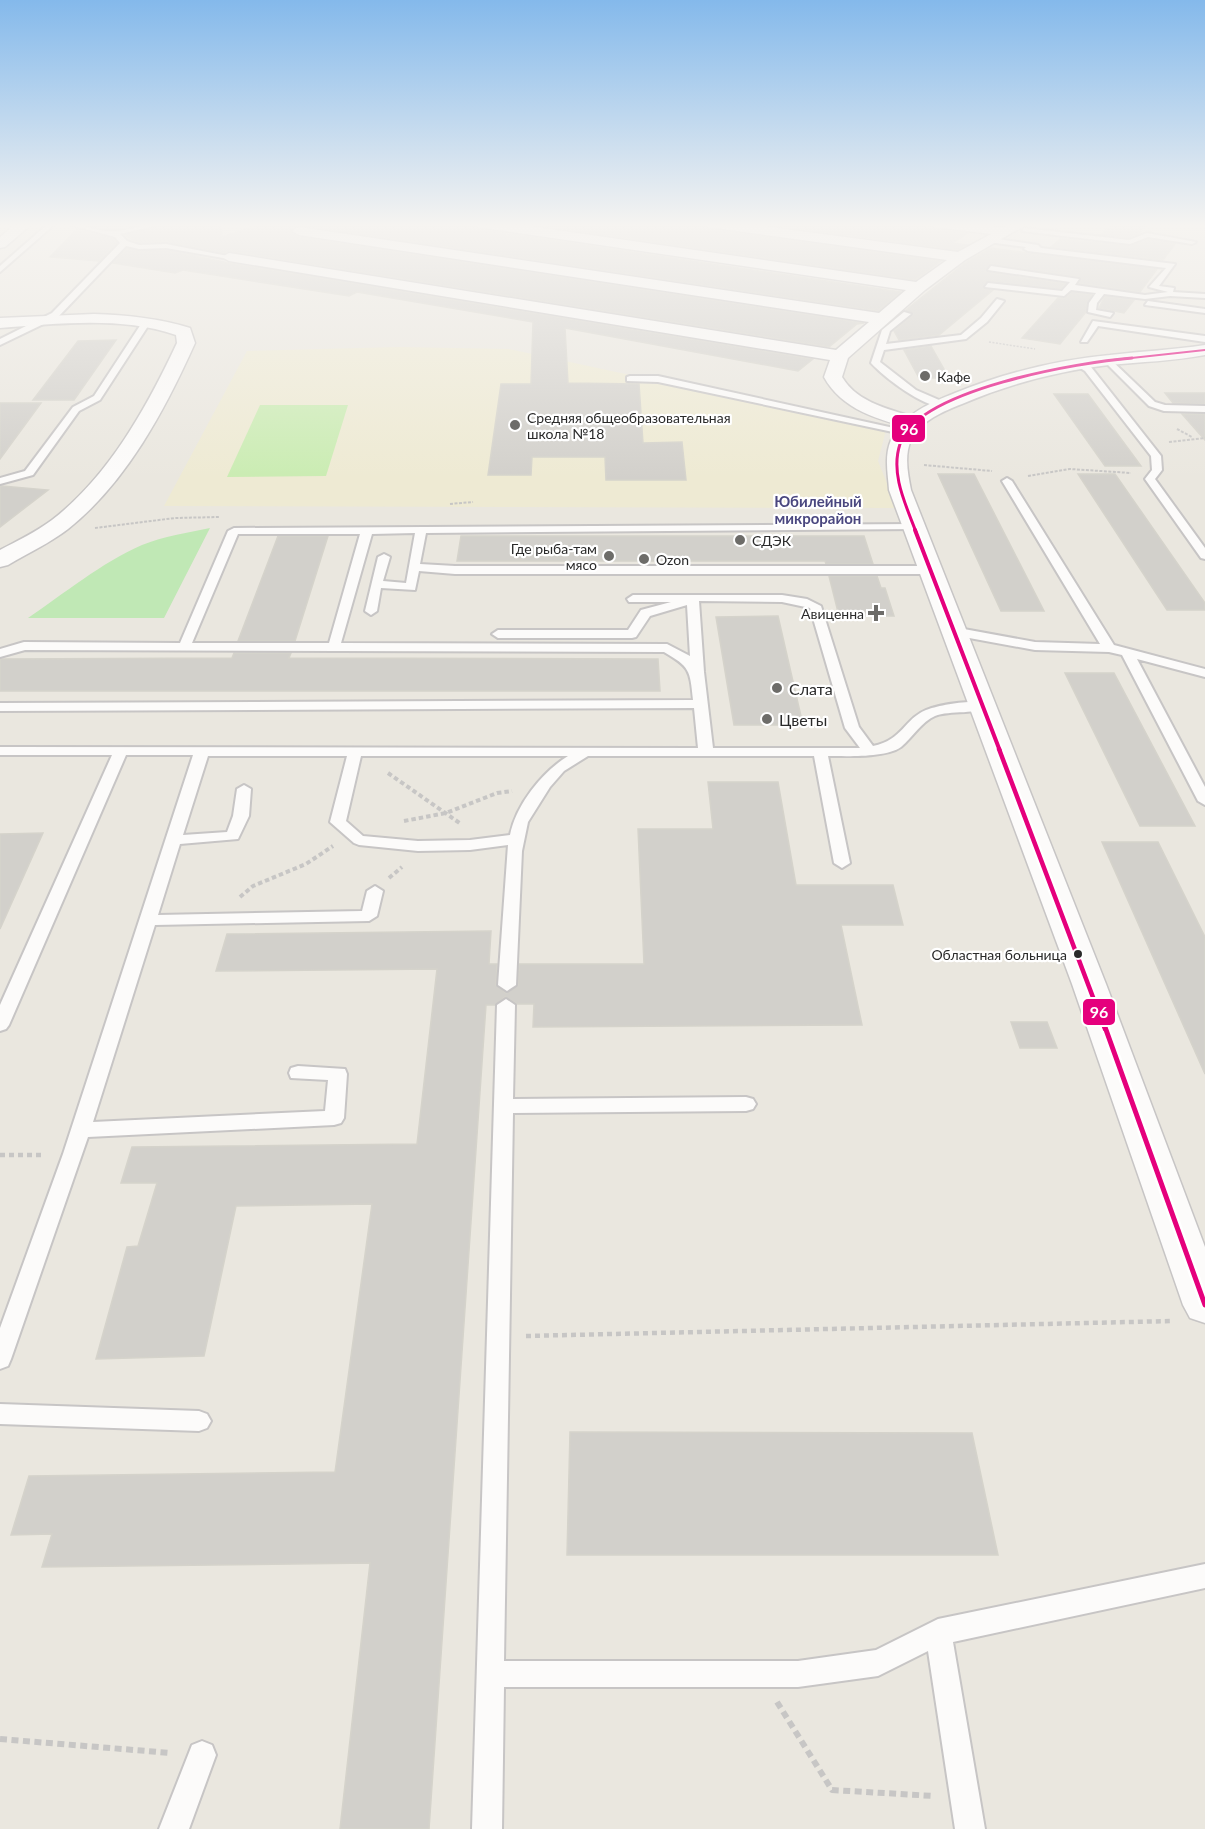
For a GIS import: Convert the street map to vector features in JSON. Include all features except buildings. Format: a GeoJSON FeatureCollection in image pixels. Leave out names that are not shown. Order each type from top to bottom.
{"type":"FeatureCollection","features":[{"type":"Feature","properties":{"kind":"street"},"geometry":{"type":"LineString","coordinates":[[546,308],[840,356]]}},
{"type":"Feature","properties":{"kind":"street"},"geometry":{"type":"LineString","coordinates":[[812,308],[885,319]]}},
{"type":"Feature","properties":{"kind":"street"},"geometry":{"type":"LineString","coordinates":[[896,308],[840,356],[833,377],[837,387],[846,397],[911,427]]}},
{"type":"Feature","properties":{"kind":"street"},"geometry":{"type":"LineString","coordinates":[[0,323],[43,321],[146,323],[173,327],[184,332],[186,343],[150,412],[89,497],[59,524],[0,560]]}},
{"type":"Feature","properties":{"kind":"street"},"geometry":{"type":"LineString","coordinates":[[1194,1313],[1089,984],[900,490],[896,462],[901,441],[911,427],[943,405],[1024,376],[1108,360],[1205,353]]}},
{"type":"Feature","properties":{"kind":"lane"},"geometry":{"type":"LineString","coordinates":[[0,342],[55,315],[61,308]]}},
{"type":"Feature","properties":{"kind":"lane"},"geometry":{"type":"LineString","coordinates":[[878,348],[963,337],[984,320],[994,308]]}},
{"type":"Feature","properties":{"kind":"lane"},"geometry":{"type":"LineString","coordinates":[[1094,308],[1092,312],[1110,315]]}},
{"type":"Feature","properties":{"kind":"lane"},"geometry":{"type":"LineString","coordinates":[[907,314],[886,330],[874,363],[913,392],[943,405]]}},
{"type":"Feature","properties":{"kind":"lane"},"geometry":{"type":"LineString","coordinates":[[0,481],[29,473],[76,409],[97,398],[146,323]]}},
{"type":"Feature","properties":{"kind":"lane"},"geometry":{"type":"LineString","coordinates":[[1084,340],[1096,323],[1205,339]]}},
{"type":"Feature","properties":{"kind":"lane"},"geometry":{"type":"LineString","coordinates":[[1108,360],[1152,404],[1164,408],[1205,409]]}},
{"type":"Feature","properties":{"kind":"lane"},"geometry":{"type":"LineString","coordinates":[[1080,364],[1088,369],[1156,456],[1157,470],[1150,479],[1205,556]]}},
{"type":"Feature","properties":{"kind":"lane"},"geometry":{"type":"LineString","coordinates":[[630,379],[658,379],[911,427]]}},
{"type":"Feature","properties":{"kind":"lane"},"geometry":{"type":"LineString","coordinates":[[1007,480],[1109,648]]}},
{"type":"Feature","properties":{"kind":"lane"},"geometry":{"type":"LineString","coordinates":[[184,646],[234,531],[914,527]]}},
{"type":"Feature","properties":{"kind":"lane"},"geometry":{"type":"LineString","coordinates":[[334,647],[367,530]]}},
{"type":"Feature","properties":{"kind":"lane"},"geometry":{"type":"LineString","coordinates":[[376,584],[411,587],[421,530]]}},
{"type":"Feature","properties":{"kind":"lane"},"geometry":{"type":"LineString","coordinates":[[371,610],[384,557]]}},
{"type":"Feature","properties":{"kind":"lane"},"geometry":{"type":"LineString","coordinates":[[414,567],[537,570],[930,570]]}},
{"type":"Feature","properties":{"kind":"lane"},"geometry":{"type":"LineString","coordinates":[[633,599],[693,600],[781,597],[806,601],[815,606],[852,728],[870,751]]}},
{"type":"Feature","properties":{"kind":"lane"},"geometry":{"type":"LineString","coordinates":[[632,634],[645,613],[693,600]]}},
{"type":"Feature","properties":{"kind":"lane"},"geometry":{"type":"LineString","coordinates":[[693,600],[697,672],[706,752]]}},
{"type":"Feature","properties":{"kind":"lane"},"geometry":{"type":"LineString","coordinates":[[953,631],[1035,646],[1109,648],[1205,674]]}},
{"type":"Feature","properties":{"kind":"lane"},"geometry":{"type":"LineString","coordinates":[[498,634],[632,634],[667,648],[690,661],[697,672]]}},
{"type":"Feature","properties":{"kind":"lane"},"geometry":{"type":"LineString","coordinates":[[0,653],[24,646],[667,648]]}},
{"type":"Feature","properties":{"kind":"lane"},"geometry":{"type":"LineString","coordinates":[[1127,653],[1205,801]]}},
{"type":"Feature","properties":{"kind":"lane"},"geometry":{"type":"LineString","coordinates":[[0,707],[701,704]]}},
{"type":"Feature","properties":{"kind":"lane"},"geometry":{"type":"LineString","coordinates":[[0,751],[584,753],[870,751],[894,746],[929,713],[955,707],[982,706]]}},
{"type":"Feature","properties":{"kind":"lane"},"geometry":{"type":"LineString","coordinates":[[0,1359],[73,1155],[202,751]]}},
{"type":"Feature","properties":{"kind":"lane"},"geometry":{"type":"LineString","coordinates":[[355,751],[338,822],[359,840],[418,846],[488,843],[517,839]]}},
{"type":"Feature","properties":{"kind":"lane"},"geometry":{"type":"LineString","coordinates":[[0,1025],[121,752]]}},
{"type":"Feature","properties":{"kind":"lane"},"geometry":{"type":"LineString","coordinates":[[820,752],[842,863]]}},
{"type":"Feature","properties":{"kind":"lane"},"geometry":{"type":"LineString","coordinates":[[487,1829],[507,995],[517,839],[520,822],[543,785],[559,768],[584,753]]}},
{"type":"Feature","properties":{"kind":"lane"},"geometry":{"type":"LineString","coordinates":[[174,840],[233,836],[241,816],[244,789]]}},
{"type":"Feature","properties":{"kind":"lane"},"geometry":{"type":"LineString","coordinates":[[148,920],[369,916],[375,891]]}},
{"type":"Feature","properties":{"kind":"lane"},"geometry":{"type":"LineString","coordinates":[[81,1130],[334,1118],[338,1074],[298,1073]]}},
{"type":"Feature","properties":{"kind":"lane"},"geometry":{"type":"LineString","coordinates":[[504,1106],[746,1104]]}},
{"type":"Feature","properties":{"kind":"lane"},"geometry":{"type":"LineString","coordinates":[[0,1414],[199,1421]]}},
{"type":"Feature","properties":{"kind":"lane"},"geometry":{"type":"LineString","coordinates":[[491,1674],[798,1674],[878,1663],[938,1632],[1205,1576]]}},
{"type":"Feature","properties":{"kind":"lane"},"geometry":{"type":"LineString","coordinates":[[938,1632],[970,1829]]}},
{"type":"Feature","properties":{"kind":"lane"},"geometry":{"type":"LineString","coordinates":[[174,1829],[202,1755]]}},
{"type":"Feature","properties":{"kind":"path"},"geometry":{"type":"LineString","coordinates":[[1152,450],[1173,440],[1205,438]]}},
{"type":"Feature","properties":{"kind":"path"},"geometry":{"type":"LineString","coordinates":[[924,465],[1000,472],[1007,480],[1070,470],[1103,469],[1153,476]]}},
{"type":"Feature","properties":{"kind":"path"},"geometry":{"type":"LineString","coordinates":[[450,504],[473,502]]}},
{"type":"Feature","properties":{"kind":"path"},"geometry":{"type":"LineString","coordinates":[[355,751],[488,843]]}},
{"type":"Feature","properties":{"kind":"path"},"geometry":{"type":"LineString","coordinates":[[0,1155],[73,1155]]}},
{"type":"Feature","properties":{"kind":"path"},"geometry":{"type":"LineString","coordinates":[[499,1337],[1194,1313]]}},
{"type":"Feature","properties":{"kind":"path"},"geometry":{"type":"LineString","coordinates":[[760,1674],[832,1790],[965,1798]]}},
{"type":"Feature","properties":{"kind":"path"},"geometry":{"type":"LineString","coordinates":[[0,1739],[202,1755]]}},
{"type":"Feature","properties":{"kind":"shaded area"},"geometry":{"type":"Polygon","coordinates":[[[399,347],[509,349],[886,430],[878,461],[897,508],[164,506],[247,351],[399,347]]]}},
{"type":"Feature","properties":{"kind":"green space"},"geometry":{"type":"Polygon","coordinates":[[[260,405],[348,405],[326,476],[227,477],[260,405]]]}},
{"type":"Feature","properties":{"kind":"green space"},"geometry":{"type":"Polygon","coordinates":[[[210,528],[164,618],[28,618],[98,569],[127,552],[159,539],[210,528]]]}},
{"type":"Feature","properties":{"kind":"transit line","name":"96"},"geometry":{"type":"LineString","coordinates":[[1205,350],[1070,366],[1031,374],[973,392],[917,420],[901,440],[897,458],[900,490],[1089,984],[1205,1305]]}},
{"type":"Feature","properties":{"kind":"place","name":"Кафе"},"geometry":{"type":"Point","coordinates":[925,376]}},
{"type":"Feature","properties":{"kind":"place","name":"Средняя общеобразовательная школа №18"},"geometry":{"type":"Point","coordinates":[515,425]}},
{"type":"Feature","properties":{"kind":"place","name":"СДЭК"},"geometry":{"type":"Point","coordinates":[740,540]}},
{"type":"Feature","properties":{"kind":"place","name":"Где рыба-там мясо"},"geometry":{"type":"Point","coordinates":[609,556]}},
{"type":"Feature","properties":{"kind":"place","name":"Ozon"},"geometry":{"type":"Point","coordinates":[644,559]}},
{"type":"Feature","properties":{"kind":"place","name":"Авиценна"},"geometry":{"type":"Point","coordinates":[876,613]}},
{"type":"Feature","properties":{"kind":"place","name":"Слата"},"geometry":{"type":"Point","coordinates":[777,688]}},
{"type":"Feature","properties":{"kind":"place","name":"Цветы"},"geometry":{"type":"Point","coordinates":[767,719]}},
{"type":"Feature","properties":{"kind":"place","name":"Областная больница"},"geometry":{"type":"Point","coordinates":[1078,954]}},
{"type":"Feature","properties":{"kind":"district","name":"Юбилейный микрорайон"},"geometry":{"type":"Point","coordinates":[818,510]}}]}
